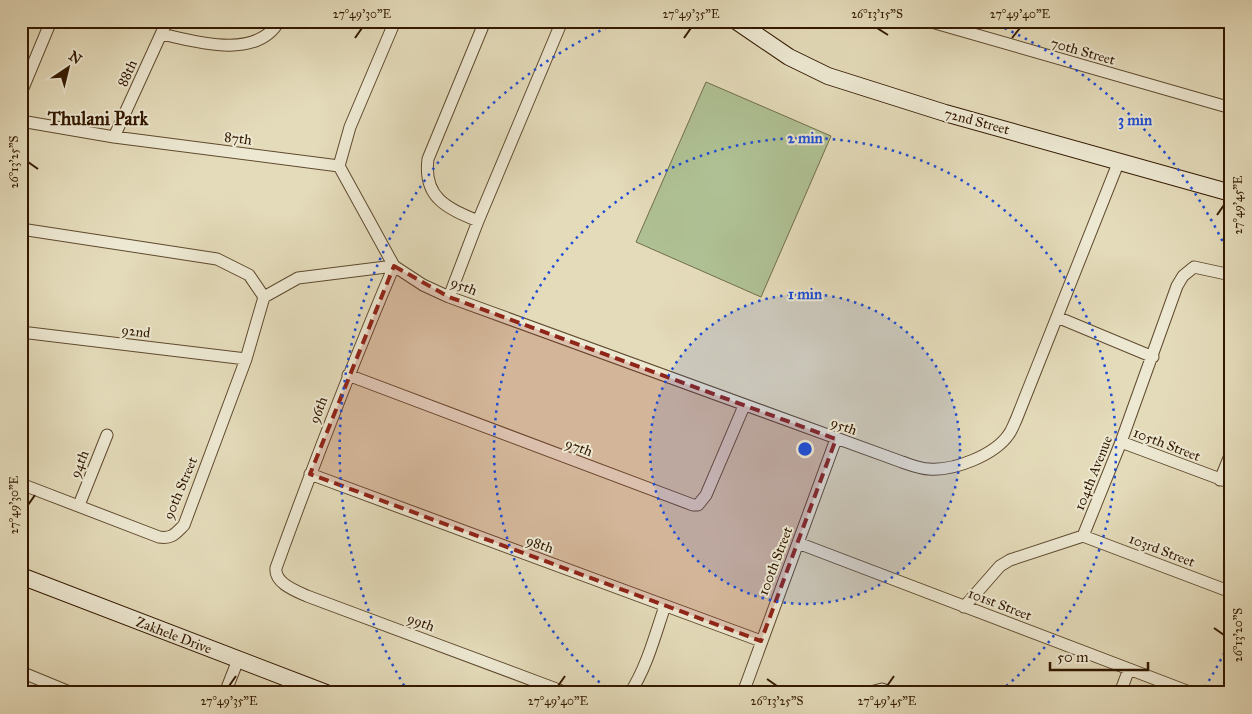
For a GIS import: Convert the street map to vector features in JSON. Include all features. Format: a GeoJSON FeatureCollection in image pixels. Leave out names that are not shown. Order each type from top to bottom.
{"type":"FeatureCollection","features":[{"type":"Feature","properties":{"kind":"street"},"geometry":{"type":"LineString","coordinates":[[21,93],[50,21]]}},
{"type":"Feature","properties":{"kind":"street","name":"88th"},"geometry":{"type":"LineString","coordinates":[[114,137],[167,21]]}},
{"type":"Feature","properties":{"kind":"street"},"geometry":{"type":"LineString","coordinates":[[162,34],[213,44],[246,44],[266,36],[276,28],[279,21]]}},
{"type":"Feature","properties":{"kind":"street"},"geometry":{"type":"LineString","coordinates":[[21,229],[217,259],[249,275],[264,297],[298,278],[394,266],[339,166],[350,126],[395,21]]}},
{"type":"Feature","properties":{"kind":"street"},"geometry":{"type":"LineString","coordinates":[[478,221],[442,203],[433,193],[426,170],[428,159],[485,21]]}},
{"type":"Feature","properties":{"kind":"street"},"geometry":{"type":"LineString","coordinates":[[448,297],[562,21]]}},
{"type":"Feature","properties":{"kind":"street","name":"72nd Street"},"geometry":{"type":"LineString","coordinates":[[736,21],[789,56],[828,76],[937,110],[1231,193]]}},
{"type":"Feature","properties":{"kind":"street","name":"70th Street"},"geometry":{"type":"LineString","coordinates":[[928,21],[1231,108]]}},
{"type":"Feature","properties":{"kind":"street","name":"87th"},"geometry":{"type":"LineString","coordinates":[[21,121],[114,137],[339,166]]}},
{"type":"Feature","properties":{"kind":"street","name":"95th"},"geometry":{"type":"LineString","coordinates":[[394,266],[423,285],[448,297],[744,406],[902,462],[928,469],[952,467],[975,460],[997,446],[1009,435],[1119,161]]}},
{"type":"Feature","properties":{"kind":"street","name":"96th"},"geometry":{"type":"LineString","coordinates":[[276,568],[348,375],[394,266]]}},
{"type":"Feature","properties":{"kind":"street","name":"104th Avenue"},"geometry":{"type":"LineString","coordinates":[[1084,536],[1153,358],[1177,286],[1183,276],[1194,267],[1231,275]]}},
{"type":"Feature","properties":{"kind":"street","name":"90th Street"},"geometry":{"type":"LineString","coordinates":[[21,484],[159,537],[167,538],[173,536],[184,525],[246,359],[264,297]]}},
{"type":"Feature","properties":{"kind":"street"},"geometry":{"type":"LineString","coordinates":[[1057,317],[1153,358]]}},
{"type":"Feature","properties":{"kind":"street","name":"92nd"},"geometry":{"type":"LineString","coordinates":[[21,332],[246,359]]}},
{"type":"Feature","properties":{"kind":"street","name":"97th"},"geometry":{"type":"LineString","coordinates":[[348,375],[693,506],[698,505],[706,495],[744,406]]}},
{"type":"Feature","properties":{"kind":"street","name":"94th"},"geometry":{"type":"LineString","coordinates":[[79,505],[107,435]]}},
{"type":"Feature","properties":{"kind":"street","name":"100th Street"},"geometry":{"type":"LineString","coordinates":[[743,693],[836,439]]}},
{"type":"Feature","properties":{"kind":"street","name":"105th Street"},"geometry":{"type":"LineString","coordinates":[[1121,442],[1226,482]]}},
{"type":"Feature","properties":{"kind":"street"},"geometry":{"type":"LineString","coordinates":[[1226,482],[1231,453]]}},
{"type":"Feature","properties":{"kind":"street","name":"98th"},"geometry":{"type":"LineString","coordinates":[[310,474],[761,641]]}},
{"type":"Feature","properties":{"kind":"street"},"geometry":{"type":"LineString","coordinates":[[964,607],[1000,566],[1018,557],[1084,536]]}},
{"type":"Feature","properties":{"kind":"street","name":"103rd Street"},"geometry":{"type":"LineString","coordinates":[[1084,536],[1231,592]]}},
{"type":"Feature","properties":{"kind":"street","name":"101st Street"},"geometry":{"type":"LineString","coordinates":[[798,543],[1192,693]]}},
{"type":"Feature","properties":{"kind":"street","name":"99th"},"geometry":{"type":"LineString","coordinates":[[276,568],[278,578],[298,592],[567,693]]}},
{"type":"Feature","properties":{"kind":"street","name":"Zakhele Drive"},"geometry":{"type":"LineString","coordinates":[[21,576],[326,693]]}},
{"type":"Feature","properties":{"kind":"street"},"geometry":{"type":"LineString","coordinates":[[630,693],[649,653],[665,606]]}},
{"type":"Feature","properties":{"kind":"street"},"geometry":{"type":"LineString","coordinates":[[225,693],[238,660]]}},
{"type":"Feature","properties":{"kind":"street"},"geometry":{"type":"LineString","coordinates":[[1120,693],[1129,669]]}},
{"type":"Feature","properties":{"kind":"street"},"geometry":{"type":"LineString","coordinates":[[21,672],[72,693]]}},
{"type":"Feature","properties":{"kind":"street"},"geometry":{"type":"LineString","coordinates":[[867,693],[882,689],[891,693]]}},
{"type":"Feature","properties":{"kind":"highlighted area"},"geometry":{"type":"Polygon","coordinates":[[[394,266],[449,297],[836,439],[761,641],[310,474],[394,266]]]}},
{"type":"Feature","properties":{"kind":"green space"},"geometry":{"type":"Polygon","coordinates":[[[706,82],[831,136],[761,297],[636,242],[706,82]]]}},
{"type":"Feature","properties":{"kind":"district","name":"Thulani Park"},"geometry":{"type":"Point","coordinates":[98,118]}}]}
